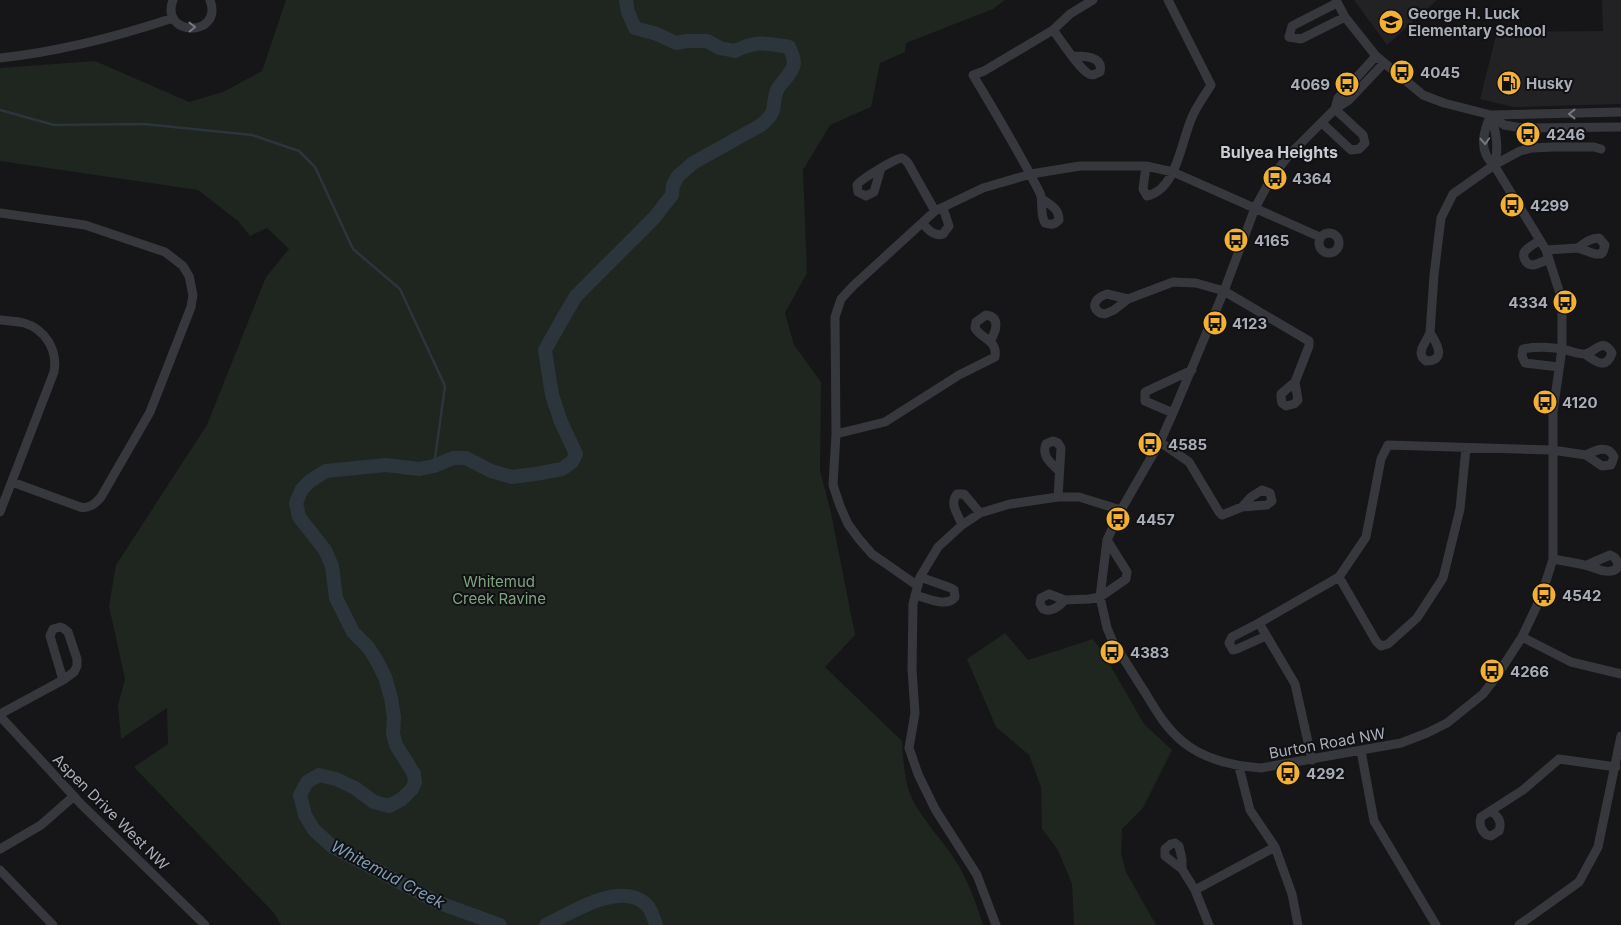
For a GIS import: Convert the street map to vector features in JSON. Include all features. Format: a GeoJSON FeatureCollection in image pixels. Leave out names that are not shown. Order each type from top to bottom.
{"type":"FeatureCollection","features":[{"type":"Feature","properties":{"kind":"street"},"geometry":{"type":"LineString","coordinates":[[173,0],[171,11],[173,18],[183,27],[189,29],[203,26],[208,22],[212,9],[210,0]]}},
{"type":"Feature","properties":{"kind":"street"},"geometry":{"type":"LineString","coordinates":[[1042,199],[1030,174],[973,74],[984,71],[1053,30],[1070,14],[1093,0]]}},
{"type":"Feature","properties":{"kind":"street"},"geometry":{"type":"LineString","coordinates":[[1146,166],[1143,189],[1148,196],[1157,194],[1173,172],[1192,116],[1211,85],[1168,0]]}},
{"type":"Feature","properties":{"kind":"street"},"geometry":{"type":"LineString","coordinates":[[1345,18],[1301,39],[1289,37],[1292,26],[1336,1],[1345,18],[1376,56],[1423,95],[1444,103],[1491,115],[1621,112]]}},
{"type":"Feature","properties":{"kind":"street"},"geometry":{"type":"LineString","coordinates":[[0,58],[28,55],[93,40],[144,28],[173,18]]}},
{"type":"Feature","properties":{"kind":"street"},"geometry":{"type":"LineString","coordinates":[[1053,30],[1073,56]]}},
{"type":"Feature","properties":{"kind":"street","name":"Burton Road NW"},"geometry":{"type":"LineString","coordinates":[[1335,109],[1338,98],[1376,56]]}},
{"type":"Feature","properties":{"kind":"street","name":"Burton Road NW"},"geometry":{"type":"LineString","coordinates":[[1384,63],[1349,100],[1335,109],[1283,162],[1272,177],[1255,208],[1192,370],[1160,442],[1120,510],[1107,540],[1100,597],[1107,628],[1113,642],[1167,727],[1182,742],[1198,752],[1239,767],[1261,768],[1401,744],[1447,723],[1483,694],[1522,637],[1540,597],[1553,559],[1553,411],[1562,349],[1562,300],[1548,255],[1494,165]]}},
{"type":"Feature","properties":{"kind":"street"},"geometry":{"type":"LineString","coordinates":[[1322,123],[1350,150],[1359,149],[1365,143],[1363,135],[1335,109]]}},
{"type":"Feature","properties":{"kind":"street"},"geometry":{"type":"LineString","coordinates":[[1594,127],[1595,114]]}},
{"type":"Feature","properties":{"kind":"street"},"geometry":{"type":"LineString","coordinates":[[1491,115],[1504,125],[1522,128],[1621,127]]}},
{"type":"Feature","properties":{"kind":"street"},"geometry":{"type":"LineString","coordinates":[[1491,115],[1496,132],[1497,158],[1494,165]]}},
{"type":"Feature","properties":{"kind":"street"},"geometry":{"type":"LineString","coordinates":[[1430,333],[1440,218],[1453,194],[1494,165],[1520,151],[1532,148],[1594,147],[1601,149]]}},
{"type":"Feature","properties":{"kind":"street"},"geometry":{"type":"LineString","coordinates":[[881,168],[900,158],[904,159],[949,226],[944,234],[939,236],[935,235],[922,223]]}},
{"type":"Feature","properties":{"kind":"street"},"geometry":{"type":"LineString","coordinates":[[915,595],[943,602],[949,602],[955,597],[954,590],[951,588],[919,581],[872,554],[848,524],[833,485],[836,434],[835,317],[841,299],[853,286],[922,223],[939,209],[983,188],[1030,174],[1080,166],[1146,166],[1173,172],[1320,238]]}},
{"type":"Feature","properties":{"kind":"street"},"geometry":{"type":"LineString","coordinates":[[0,212],[85,225],[165,252],[187,271],[193,287],[191,307],[150,412],[101,497],[95,504],[87,508],[80,507],[12,482]]}},
{"type":"Feature","properties":{"kind":"street"},"geometry":{"type":"LineString","coordinates":[[1540,240],[1525,251],[1523,255],[1527,263],[1533,265],[1548,255],[1578,248]]}},
{"type":"Feature","properties":{"kind":"street"},"geometry":{"type":"LineString","coordinates":[[1128,299],[1173,282],[1196,283],[1224,291],[1309,341],[1309,346],[1295,382]]}},
{"type":"Feature","properties":{"kind":"street"},"geometry":{"type":"LineString","coordinates":[[0,320],[24,324],[39,330],[50,345],[55,362],[54,372],[0,512]]}},
{"type":"Feature","properties":{"kind":"street"},"geometry":{"type":"LineString","coordinates":[[836,434],[885,422],[959,375],[995,357],[996,354],[990,340]]}},
{"type":"Feature","properties":{"kind":"street"},"geometry":{"type":"LineString","coordinates":[[1559,367],[1525,362],[1522,356],[1522,349],[1529,347],[1562,349],[1585,354]]}},
{"type":"Feature","properties":{"kind":"street"},"geometry":{"type":"LineString","coordinates":[[1173,413],[1146,401],[1145,392],[1192,370]]}},
{"type":"Feature","properties":{"kind":"street"},"geometry":{"type":"LineString","coordinates":[[1160,442],[1189,462],[1219,512],[1222,514],[1242,507]]}},
{"type":"Feature","properties":{"kind":"street"},"geometry":{"type":"LineString","coordinates":[[1266,636],[1237,649],[1233,650],[1230,648],[1229,643],[1232,637],[1339,577],[1366,537],[1381,459],[1388,445],[1552,450],[1586,455]]}},
{"type":"Feature","properties":{"kind":"street"},"geometry":{"type":"LineString","coordinates":[[1339,577],[1376,641],[1381,646],[1388,644],[1417,618],[1443,578],[1460,509],[1466,448]]}},
{"type":"Feature","properties":{"kind":"street"},"geometry":{"type":"LineString","coordinates":[[1058,497],[1059,471]]}},
{"type":"Feature","properties":{"kind":"street"},"geometry":{"type":"LineString","coordinates":[[962,525],[952,503],[953,498],[957,494],[964,494],[980,512]]}},
{"type":"Feature","properties":{"kind":"street"},"geometry":{"type":"LineString","coordinates":[[996,925],[977,875],[935,809],[918,774],[909,748],[915,713],[912,647],[913,604],[919,581],[938,547],[962,525],[980,512],[1010,504],[1058,497],[1079,497],[1120,510]]}},
{"type":"Feature","properties":{"kind":"street"},"geometry":{"type":"LineString","coordinates":[[1065,600],[1100,597],[1124,581],[1127,575],[1107,540]]}},
{"type":"Feature","properties":{"kind":"street"},"geometry":{"type":"LineString","coordinates":[[1553,559],[1587,565]]}},
{"type":"Feature","properties":{"kind":"street"},"geometry":{"type":"LineString","coordinates":[[1260,623],[1295,684],[1312,760]]}},
{"type":"Feature","properties":{"kind":"street"},"geometry":{"type":"LineString","coordinates":[[0,715],[63,680],[74,672],[77,666],[77,659],[68,632],[60,627],[53,629],[50,636],[63,680]]}},
{"type":"Feature","properties":{"kind":"street"},"geometry":{"type":"LineString","coordinates":[[1522,637],[1571,662],[1621,674]]}},
{"type":"Feature","properties":{"kind":"street","name":"Aspen Drive West NW"},"geometry":{"type":"LineString","coordinates":[[0,715],[74,796],[205,925]]}},
{"type":"Feature","properties":{"kind":"street"},"geometry":{"type":"LineString","coordinates":[[1519,925],[1579,882],[1598,847],[1621,736]]}},
{"type":"Feature","properties":{"kind":"street"},"geometry":{"type":"LineString","coordinates":[[1361,751],[1374,821],[1436,925]]}},
{"type":"Feature","properties":{"kind":"street"},"geometry":{"type":"LineString","coordinates":[[1492,811],[1523,790],[1559,759],[1616,767]]}},
{"type":"Feature","properties":{"kind":"street"},"geometry":{"type":"LineString","coordinates":[[1239,767],[1250,810],[1275,847],[1292,894],[1298,925]]}},
{"type":"Feature","properties":{"kind":"street"},"geometry":{"type":"LineString","coordinates":[[0,849],[41,825],[74,796]]}},
{"type":"Feature","properties":{"kind":"street"},"geometry":{"type":"LineString","coordinates":[[1195,890],[1275,847]]}},
{"type":"Feature","properties":{"kind":"street"},"geometry":{"type":"LineString","coordinates":[[1182,869],[1195,890],[1209,925]]}},
{"type":"Feature","properties":{"kind":"street"},"geometry":{"type":"LineString","coordinates":[[0,870],[47,923]]}},
{"type":"Feature","properties":{"kind":"shaded area","name":"George H. Luck Elementary School"},"geometry":{"type":"Polygon","coordinates":[[[1354,0],[1437,0],[1387,45],[1354,0]]]}},
{"type":"Feature","properties":{"kind":"shaded area"},"geometry":{"type":"Polygon","coordinates":[[[1602,0],[1621,0],[1621,104],[1514,107],[1480,99],[1497,32],[1603,31],[1602,0]]]}},
{"type":"Feature","properties":{"kind":"green space","name":"Whitemud Creek Ravine"},"geometry":{"type":"Polygon","coordinates":[[[286,0],[1005,0],[993,9],[906,43],[905,52],[880,63],[871,107],[830,125],[803,170],[807,273],[785,313],[794,345],[821,382],[820,471],[831,513],[855,635],[825,667],[902,741],[903,760],[909,791],[923,817],[959,866],[971,890],[983,925],[281,925],[274,913],[134,767],[168,744],[167,708],[121,739],[118,705],[125,679],[109,606],[116,565],[207,425],[266,277],[289,249],[267,228],[250,236],[238,221],[198,190],[0,161],[0,68],[95,61],[189,102],[223,92],[262,71],[286,0]]]}},
{"type":"Feature","properties":{"kind":"green space"},"geometry":{"type":"Polygon","coordinates":[[[1005,633],[1028,660],[1093,639],[1102,651],[1144,724],[1172,750],[1143,808],[1122,829],[1121,853],[1126,872],[1156,925],[1074,925],[1072,884],[1058,850],[1042,829],[1041,787],[1029,755],[996,727],[967,659],[1005,633]]]}},
{"type":"Feature","properties":{"kind":"waterway","name":"Whitemud Creek"},"geometry":{"type":"LineString","coordinates":[[500,925],[437,902],[333,847],[314,830],[305,815],[300,795],[307,782],[319,775],[336,779],[355,788],[374,802],[389,806],[402,799],[412,789],[415,782],[414,774],[396,745],[393,734],[394,717],[391,698],[385,677],[368,647],[353,632],[336,598],[332,566],[325,550],[299,517],[296,503],[302,489],[310,481],[326,471],[386,465],[419,469],[434,466],[453,458],[466,458],[491,471],[512,477],[562,469],[572,462],[576,454],[561,422],[552,395],[545,350],[576,296],[654,218],[672,195],[673,185],[678,176],[693,163],[767,120],[773,112],[777,90],[790,74],[794,63],[789,47],[762,43],[749,45],[735,51],[720,48],[707,41],[676,43],[657,34],[635,28],[628,12],[626,0]]}},
{"type":"Feature","properties":{"kind":"waterway"},"geometry":{"type":"LineString","coordinates":[[0,110],[54,125],[144,124],[252,135],[299,151],[315,167],[353,249],[400,289],[445,386],[434,466]]}},
{"type":"Feature","properties":{"kind":"waterway","name":"Whitemud Creek"},"geometry":{"type":"LineString","coordinates":[[546,925],[596,901],[623,896],[635,898],[646,904],[651,911],[656,925]]}},
{"type":"Feature","properties":{"kind":"place","name":"George H. Luck Elementary School"},"geometry":{"type":"Point","coordinates":[1391,22]}},
{"type":"Feature","properties":{"kind":"place","name":"4045"},"geometry":{"type":"Point","coordinates":[1402,72]}},
{"type":"Feature","properties":{"kind":"place","name":"Husky"},"geometry":{"type":"Point","coordinates":[1509,83]}},
{"type":"Feature","properties":{"kind":"place","name":"4069"},"geometry":{"type":"Point","coordinates":[1347,84]}},
{"type":"Feature","properties":{"kind":"place","name":"4246"},"geometry":{"type":"Point","coordinates":[1528,134]}},
{"type":"Feature","properties":{"kind":"place","name":"4364"},"geometry":{"type":"Point","coordinates":[1275,178]}},
{"type":"Feature","properties":{"kind":"place","name":"4299"},"geometry":{"type":"Point","coordinates":[1512,205]}},
{"type":"Feature","properties":{"kind":"place","name":"4165"},"geometry":{"type":"Point","coordinates":[1236,240]}},
{"type":"Feature","properties":{"kind":"place","name":"4334"},"geometry":{"type":"Point","coordinates":[1565,302]}},
{"type":"Feature","properties":{"kind":"place","name":"4123"},"geometry":{"type":"Point","coordinates":[1215,323]}},
{"type":"Feature","properties":{"kind":"place","name":"4120"},"geometry":{"type":"Point","coordinates":[1545,402]}},
{"type":"Feature","properties":{"kind":"place","name":"4585"},"geometry":{"type":"Point","coordinates":[1150,444]}},
{"type":"Feature","properties":{"kind":"place","name":"4457"},"geometry":{"type":"Point","coordinates":[1118,519]}},
{"type":"Feature","properties":{"kind":"place","name":"4542"},"geometry":{"type":"Point","coordinates":[1544,595]}},
{"type":"Feature","properties":{"kind":"place","name":"4383"},"geometry":{"type":"Point","coordinates":[1112,652]}},
{"type":"Feature","properties":{"kind":"place","name":"4266"},"geometry":{"type":"Point","coordinates":[1492,671]}},
{"type":"Feature","properties":{"kind":"place","name":"4292"},"geometry":{"type":"Point","coordinates":[1288,773]}},
{"type":"Feature","properties":{"kind":"district","name":"Bulyea Heights"},"geometry":{"type":"Point","coordinates":[1279,152]}}]}
